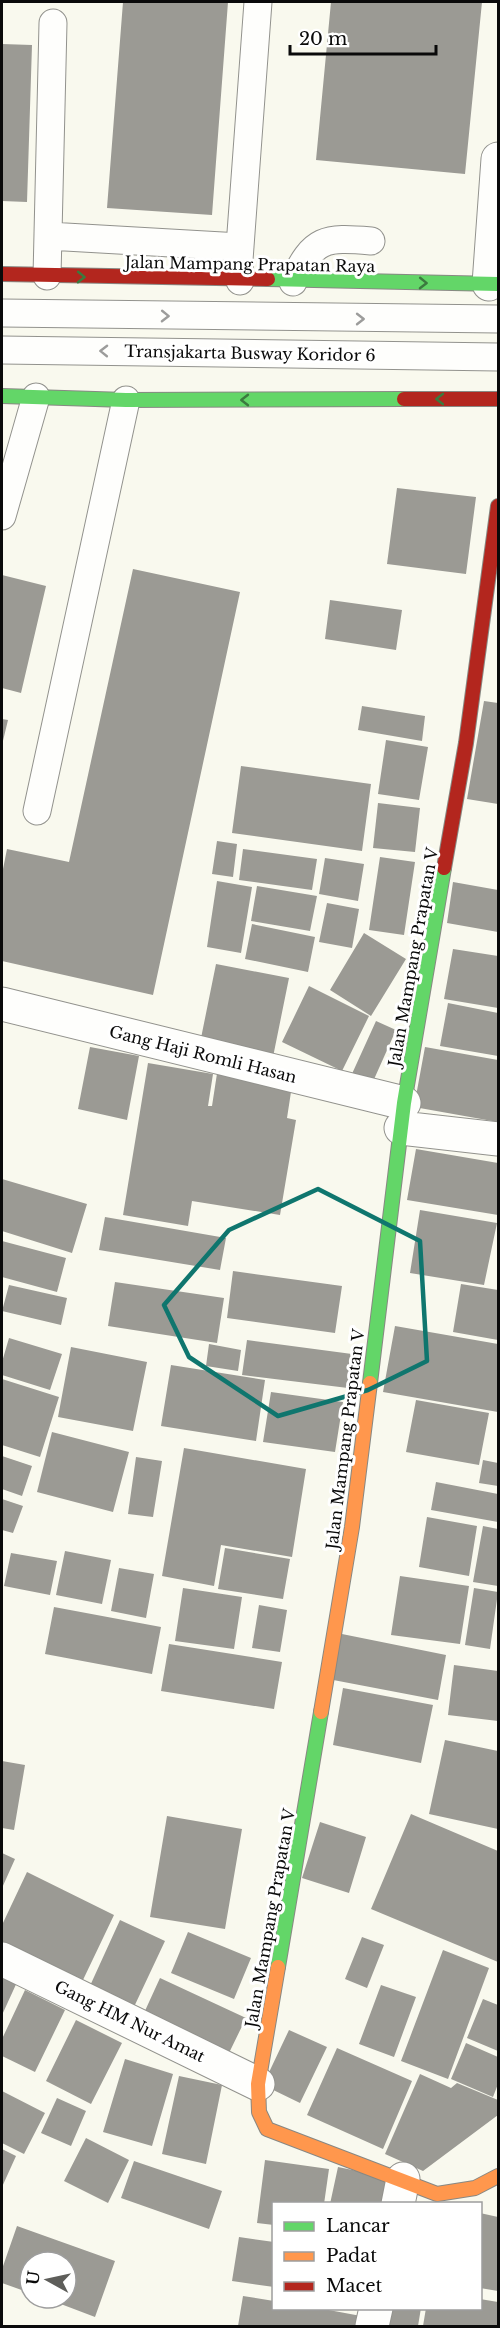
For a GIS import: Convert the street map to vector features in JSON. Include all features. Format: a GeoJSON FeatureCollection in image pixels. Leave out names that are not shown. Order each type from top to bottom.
{"type":"FeatureCollection","features":[{"type":"Feature","properties":{"kind":"street"},"geometry":{"type":"LineString","coordinates":[[494,284],[498,159]]}},
{"type":"Feature","properties":{"kind":"street","name":"Jalan Mampang Prapatan Raya"},"geometry":{"type":"LineString","coordinates":[[2,274],[240,281],[494,284]]}},
{"type":"Feature","properties":{"kind":"street"},"geometry":{"type":"LineString","coordinates":[[2,396],[126,400],[498,399]]}},
{"type":"Feature","properties":{"kind":"street","name":"Jalan Mampang Prapatan V"},"geometry":{"type":"LineString","coordinates":[[498,506],[466,743],[403,1116],[352,1527],[258,2084],[259,2112],[267,2129],[400,2191],[437,2194],[475,2188],[498,2176]]}},
{"type":"Feature","properties":{"kind":"street","name":"Gang Haji Romli Hasan"},"geometry":{"type":"LineString","coordinates":[[2,1004],[403,1116],[498,1138]]}},
{"type":"Feature","properties":{"kind":"street","name":"Gang HM Nur Amat"},"geometry":{"type":"LineString","coordinates":[[2,1959],[258,2084]]}},
{"type":"Feature","properties":{"kind":"street"},"geometry":{"type":"LineString","coordinates":[[372,2326],[376,2310]]}},
{"type":"Feature","properties":{"kind":"lane"},"geometry":{"type":"LineString","coordinates":[[240,281],[240,247],[258,2]]}},
{"type":"Feature","properties":{"kind":"lane"},"geometry":{"type":"LineString","coordinates":[[47,276],[53,22]]}},
{"type":"Feature","properties":{"kind":"lane"},"geometry":{"type":"LineString","coordinates":[[48,236],[240,247]]}},
{"type":"Feature","properties":{"kind":"lane"},"geometry":{"type":"LineString","coordinates":[[293,282],[304,257],[320,243],[341,239],[371,241]]}},
{"type":"Feature","properties":{"kind":"lane"},"geometry":{"type":"LineString","coordinates":[[2,314],[498,319]]}},
{"type":"Feature","properties":{"kind":"lane","name":"Transjakarta Busway Koridor 6"},"geometry":{"type":"LineString","coordinates":[[2,350],[498,357]]}},
{"type":"Feature","properties":{"kind":"lane"},"geometry":{"type":"LineString","coordinates":[[2,516],[36,397]]}},
{"type":"Feature","properties":{"kind":"lane"},"geometry":{"type":"LineString","coordinates":[[37,811],[126,400]]}},
{"type":"Feature","properties":{"kind":"highlighted area"},"geometry":{"type":"Polygon","coordinates":[[[318,1189],[420,1241],[427,1361],[368,1390],[278,1416],[189,1357],[164,1305],[229,1230],[318,1189]]]}},
{"type":"Feature","properties":{"kind":"building"},"geometry":{"type":"Polygon","coordinates":[[[123,2],[228,2],[212,215],[107,208],[123,2]]]}},
{"type":"Feature","properties":{"kind":"building"},"geometry":{"type":"Polygon","coordinates":[[[331,2],[482,2],[465,174],[316,160],[331,2]]]}},
{"type":"Feature","properties":{"kind":"building"},"geometry":{"type":"Polygon","coordinates":[[[2,44],[32,45],[27,202],[2,201],[2,44]]]}},
{"type":"Feature","properties":{"kind":"building"},"geometry":{"type":"Polygon","coordinates":[[[397,488],[476,497],[466,574],[387,564],[397,488]]]}},
{"type":"Feature","properties":{"kind":"building"},"geometry":{"type":"Polygon","coordinates":[[[133,569],[240,592],[153,995],[2,961],[2,874],[7,849],[69,862],[133,569]]]}},
{"type":"Feature","properties":{"kind":"building"},"geometry":{"type":"Polygon","coordinates":[[[2,575],[46,586],[21,693],[2,688],[2,575]]]}},
{"type":"Feature","properties":{"kind":"building"},"geometry":{"type":"Polygon","coordinates":[[[330,600],[402,610],[396,650],[325,639],[330,600]]]}},
{"type":"Feature","properties":{"kind":"building"},"geometry":{"type":"Polygon","coordinates":[[[484,701],[498,703],[498,804],[467,799],[484,701]]]}},
{"type":"Feature","properties":{"kind":"building"},"geometry":{"type":"Polygon","coordinates":[[[362,706],[425,716],[422,741],[358,730],[362,706]]]}},
{"type":"Feature","properties":{"kind":"building"},"geometry":{"type":"Polygon","coordinates":[[[2,719],[8,720],[2,745],[2,719]]]}},
{"type":"Feature","properties":{"kind":"building"},"geometry":{"type":"Polygon","coordinates":[[[386,740],[428,747],[419,800],[378,794],[386,740]]]}},
{"type":"Feature","properties":{"kind":"building"},"geometry":{"type":"Polygon","coordinates":[[[241,766],[371,784],[362,851],[232,833],[241,766]]]}},
{"type":"Feature","properties":{"kind":"building"},"geometry":{"type":"Polygon","coordinates":[[[378,803],[420,808],[415,852],[373,848],[378,803]]]}},
{"type":"Feature","properties":{"kind":"building"},"geometry":{"type":"Polygon","coordinates":[[[217,841],[237,844],[233,877],[212,874],[217,841]]]}},
{"type":"Feature","properties":{"kind":"building"},"geometry":{"type":"Polygon","coordinates":[[[243,849],[317,859],[312,890],[239,880],[243,849]]]}},
{"type":"Feature","properties":{"kind":"building"},"geometry":{"type":"Polygon","coordinates":[[[380,857],[415,862],[404,935],[369,930],[380,857]]]}},
{"type":"Feature","properties":{"kind":"building"},"geometry":{"type":"Polygon","coordinates":[[[325,858],[364,864],[358,901],[319,894],[325,858]]]}},
{"type":"Feature","properties":{"kind":"building"},"geometry":{"type":"Polygon","coordinates":[[[217,881],[252,887],[241,953],[207,947],[217,881]]]}},
{"type":"Feature","properties":{"kind":"building"},"geometry":{"type":"Polygon","coordinates":[[[453,882],[498,890],[498,932],[447,923],[453,882]]]}},
{"type":"Feature","properties":{"kind":"building"},"geometry":{"type":"Polygon","coordinates":[[[257,886],[317,896],[310,931],[251,921],[257,886]]]}},
{"type":"Feature","properties":{"kind":"building"},"geometry":{"type":"Polygon","coordinates":[[[327,903],[359,909],[352,948],[319,942],[327,903]]]}},
{"type":"Feature","properties":{"kind":"building"},"geometry":{"type":"Polygon","coordinates":[[[252,924],[315,937],[308,972],[245,959],[252,924]]]}},
{"type":"Feature","properties":{"kind":"building"},"geometry":{"type":"Polygon","coordinates":[[[364,933],[406,959],[371,1016],[330,990],[364,933]]]}},
{"type":"Feature","properties":{"kind":"building"},"geometry":{"type":"Polygon","coordinates":[[[453,949],[498,956],[498,1008],[444,999],[453,949]]]}},
{"type":"Feature","properties":{"kind":"building"},"geometry":{"type":"Polygon","coordinates":[[[216,964],[289,978],[273,1057],[200,1043],[216,964]]]}},
{"type":"Feature","properties":{"kind":"building"},"geometry":{"type":"Polygon","coordinates":[[[309,986],[369,1016],[342,1071],[282,1042],[309,986]]]}},
{"type":"Feature","properties":{"kind":"building"},"geometry":{"type":"Polygon","coordinates":[[[448,1003],[498,1013],[498,1056],[440,1046],[448,1003]]]}},
{"type":"Feature","properties":{"kind":"building"},"geometry":{"type":"Polygon","coordinates":[[[376,1021],[396,1030],[371,1086],[351,1076],[376,1021]]]}},
{"type":"Feature","properties":{"kind":"building"},"geometry":{"type":"Polygon","coordinates":[[[90,1047],[139,1056],[127,1120],[78,1109],[90,1047]]]}},
{"type":"Feature","properties":{"kind":"building"},"geometry":{"type":"Polygon","coordinates":[[[425,1047],[498,1060],[498,1122],[414,1107],[425,1047]]]}},
{"type":"Feature","properties":{"kind":"building"},"geometry":{"type":"Polygon","coordinates":[[[148,1063],[213,1074],[208,1106],[212,1106],[218,1067],[293,1079],[287,1118],[296,1120],[280,1215],[192,1201],[188,1226],[123,1215],[148,1063]]]}},
{"type":"Feature","properties":{"kind":"building"},"geometry":{"type":"Polygon","coordinates":[[[416,1149],[498,1163],[498,1215],[407,1200],[416,1149]]]}},
{"type":"Feature","properties":{"kind":"building"},"geometry":{"type":"Polygon","coordinates":[[[2,1179],[87,1204],[72,1253],[2,1231],[2,1179]]]}},
{"type":"Feature","properties":{"kind":"building"},"geometry":{"type":"Polygon","coordinates":[[[420,1210],[497,1223],[484,1285],[410,1273],[420,1210]]]}},
{"type":"Feature","properties":{"kind":"building"},"geometry":{"type":"Polygon","coordinates":[[[105,1217],[226,1238],[220,1270],[99,1250],[105,1217]]]}},
{"type":"Feature","properties":{"kind":"building"},"geometry":{"type":"Polygon","coordinates":[[[2,1241],[66,1258],[57,1292],[2,1277],[2,1241]]]}},
{"type":"Feature","properties":{"kind":"building"},"geometry":{"type":"Polygon","coordinates":[[[233,1271],[342,1286],[335,1333],[227,1318],[233,1271]]]}},
{"type":"Feature","properties":{"kind":"building"},"geometry":{"type":"Polygon","coordinates":[[[115,1282],[224,1298],[217,1343],[108,1326],[115,1282]]]}},
{"type":"Feature","properties":{"kind":"building"},"geometry":{"type":"Polygon","coordinates":[[[461,1284],[498,1290],[498,1340],[453,1332],[461,1284]]]}},
{"type":"Feature","properties":{"kind":"building"},"geometry":{"type":"Polygon","coordinates":[[[9,1285],[67,1298],[61,1325],[2,1311],[9,1285]]]}},
{"type":"Feature","properties":{"kind":"building"},"geometry":{"type":"Polygon","coordinates":[[[395,1326],[498,1344],[498,1412],[383,1392],[395,1326]]]}},
{"type":"Feature","properties":{"kind":"building"},"geometry":{"type":"Polygon","coordinates":[[[9,1338],[62,1354],[50,1390],[2,1375],[2,1362],[9,1338]]]}},
{"type":"Feature","properties":{"kind":"building"},"geometry":{"type":"Polygon","coordinates":[[[247,1340],[352,1354],[348,1388],[242,1375],[247,1340]]]}},
{"type":"Feature","properties":{"kind":"building"},"geometry":{"type":"Polygon","coordinates":[[[209,1344],[241,1350],[238,1371],[206,1366],[209,1344]]]}},
{"type":"Feature","properties":{"kind":"building"},"geometry":{"type":"Polygon","coordinates":[[[71,1347],[147,1362],[133,1431],[58,1417],[71,1347]]]}},
{"type":"Feature","properties":{"kind":"building"},"geometry":{"type":"Polygon","coordinates":[[[171,1365],[265,1380],[256,1441],[161,1426],[171,1365]]]}},
{"type":"Feature","properties":{"kind":"building"},"geometry":{"type":"Polygon","coordinates":[[[2,1379],[59,1397],[40,1457],[2,1445],[2,1379]]]}},
{"type":"Feature","properties":{"kind":"building"},"geometry":{"type":"Polygon","coordinates":[[[271,1392],[343,1402],[335,1452],[263,1442],[271,1392]]]}},
{"type":"Feature","properties":{"kind":"building"},"geometry":{"type":"Polygon","coordinates":[[[416,1400],[489,1413],[479,1465],[406,1452],[416,1400]]]}},
{"type":"Feature","properties":{"kind":"building"},"geometry":{"type":"Polygon","coordinates":[[[52,1432],[129,1452],[113,1512],[37,1492],[52,1432]]]}},
{"type":"Feature","properties":{"kind":"building"},"geometry":{"type":"Polygon","coordinates":[[[184,1448],[306,1469],[292,1557],[221,1545],[214,1586],[162,1576],[184,1448]]]}},
{"type":"Feature","properties":{"kind":"building"},"geometry":{"type":"Polygon","coordinates":[[[2,1456],[32,1466],[22,1496],[2,1489],[2,1456]]]}},
{"type":"Feature","properties":{"kind":"building"},"geometry":{"type":"Polygon","coordinates":[[[136,1457],[162,1461],[153,1517],[128,1514],[136,1457]]]}},
{"type":"Feature","properties":{"kind":"building"},"geometry":{"type":"Polygon","coordinates":[[[483,1460],[498,1463],[498,1486],[479,1483],[483,1460]]]}},
{"type":"Feature","properties":{"kind":"building"},"geometry":{"type":"Polygon","coordinates":[[[436,1482],[498,1494],[498,1522],[431,1510],[436,1482]]]}},
{"type":"Feature","properties":{"kind":"building"},"geometry":{"type":"Polygon","coordinates":[[[2,1499],[23,1506],[13,1533],[2,1530],[2,1499]]]}},
{"type":"Feature","properties":{"kind":"building"},"geometry":{"type":"Polygon","coordinates":[[[427,1517],[477,1526],[469,1576],[419,1567],[427,1517]]]}},
{"type":"Feature","properties":{"kind":"building"},"geometry":{"type":"Polygon","coordinates":[[[483,1526],[498,1529],[498,1586],[473,1582],[483,1526]]]}},
{"type":"Feature","properties":{"kind":"building"},"geometry":{"type":"Polygon","coordinates":[[[225,1548],[290,1559],[283,1599],[218,1589],[225,1548]]]}},
{"type":"Feature","properties":{"kind":"building"},"geometry":{"type":"Polygon","coordinates":[[[65,1551],[111,1560],[102,1604],[56,1595],[65,1551]]]}},
{"type":"Feature","properties":{"kind":"building"},"geometry":{"type":"Polygon","coordinates":[[[11,1553],[57,1561],[50,1595],[4,1586],[11,1553]]]}},
{"type":"Feature","properties":{"kind":"building"},"geometry":{"type":"Polygon","coordinates":[[[119,1568],[154,1574],[146,1618],[111,1611],[119,1568]]]}},
{"type":"Feature","properties":{"kind":"building"},"geometry":{"type":"Polygon","coordinates":[[[400,1576],[469,1586],[460,1644],[391,1635],[400,1576]]]}},
{"type":"Feature","properties":{"kind":"building"},"geometry":{"type":"Polygon","coordinates":[[[183,1588],[242,1597],[234,1649],[175,1641],[183,1588]]]}},
{"type":"Feature","properties":{"kind":"building"},"geometry":{"type":"Polygon","coordinates":[[[474,1588],[498,1592],[490,1649],[465,1645],[474,1588]]]}},
{"type":"Feature","properties":{"kind":"building"},"geometry":{"type":"Polygon","coordinates":[[[259,1605],[287,1610],[280,1652],[252,1648],[259,1605]]]}},
{"type":"Feature","properties":{"kind":"building"},"geometry":{"type":"Polygon","coordinates":[[[54,1607],[161,1627],[152,1674],[45,1654],[54,1607]]]}},
{"type":"Feature","properties":{"kind":"building"},"geometry":{"type":"Polygon","coordinates":[[[337,1633],[446,1655],[438,1700],[328,1679],[337,1633]]]}},
{"type":"Feature","properties":{"kind":"building"},"geometry":{"type":"Polygon","coordinates":[[[169,1644],[282,1662],[274,1709],[161,1691],[169,1644]]]}},
{"type":"Feature","properties":{"kind":"building"},"geometry":{"type":"Polygon","coordinates":[[[454,1665],[498,1671],[498,1721],[448,1715],[454,1665]]]}},
{"type":"Feature","properties":{"kind":"building"},"geometry":{"type":"Polygon","coordinates":[[[343,1688],[433,1705],[421,1763],[333,1745],[343,1688]]]}},
{"type":"Feature","properties":{"kind":"building"},"geometry":{"type":"Polygon","coordinates":[[[445,1740],[498,1751],[498,1829],[429,1814],[445,1740]]]}},
{"type":"Feature","properties":{"kind":"building"},"geometry":{"type":"Polygon","coordinates":[[[2,1761],[25,1765],[14,1830],[2,1828],[2,1761]]]}},
{"type":"Feature","properties":{"kind":"building"},"geometry":{"type":"Polygon","coordinates":[[[411,1814],[498,1851],[498,1962],[371,1909],[411,1814]]]}},
{"type":"Feature","properties":{"kind":"building"},"geometry":{"type":"Polygon","coordinates":[[[167,1816],[242,1829],[225,1929],[150,1917],[167,1816]]]}},
{"type":"Feature","properties":{"kind":"building"},"geometry":{"type":"Polygon","coordinates":[[[320,1822],[366,1837],[349,1893],[302,1878],[320,1822]]]}},
{"type":"Feature","properties":{"kind":"building"},"geometry":{"type":"Polygon","coordinates":[[[2,1853],[15,1859],[2,1888],[2,1853]]]}},
{"type":"Feature","properties":{"kind":"building"},"geometry":{"type":"Polygon","coordinates":[[[27,1872],[114,1915],[82,1982],[2,1942],[2,1925],[27,1872]]]}},
{"type":"Feature","properties":{"kind":"building"},"geometry":{"type":"Polygon","coordinates":[[[120,1920],[165,1941],[133,2009],[89,1988],[120,1920]]]}},
{"type":"Feature","properties":{"kind":"building"},"geometry":{"type":"Polygon","coordinates":[[[188,1932],[251,1958],[234,1999],[171,1973],[188,1932]]]}},
{"type":"Feature","properties":{"kind":"building"},"geometry":{"type":"Polygon","coordinates":[[[362,1937],[384,1945],[367,1988],[345,1979],[362,1937]]]}},
{"type":"Feature","properties":{"kind":"building"},"geometry":{"type":"Polygon","coordinates":[[[443,1950],[489,1968],[448,2079],[401,2061],[443,1950]]]}},
{"type":"Feature","properties":{"kind":"building"},"geometry":{"type":"Polygon","coordinates":[[[2,1972],[18,1980],[2,2015],[2,1972]]]}},
{"type":"Feature","properties":{"kind":"building"},"geometry":{"type":"Polygon","coordinates":[[[160,1978],[246,2018],[229,2053],[144,2013],[160,1978]]]}},
{"type":"Feature","properties":{"kind":"building"},"geometry":{"type":"Polygon","coordinates":[[[381,1985],[416,1997],[394,2057],[359,2044],[381,1985]]]}},
{"type":"Feature","properties":{"kind":"building"},"geometry":{"type":"Polygon","coordinates":[[[25,1990],[65,2010],[35,2072],[2,2056],[2,2039],[25,1990]]]}},
{"type":"Feature","properties":{"kind":"building"},"geometry":{"type":"Polygon","coordinates":[[[483,1999],[498,2005],[498,2051],[467,2038],[483,1999]]]}},
{"type":"Feature","properties":{"kind":"building"},"geometry":{"type":"Polygon","coordinates":[[[76,2020],[122,2043],[91,2104],[46,2081],[76,2020]]]}},
{"type":"Feature","properties":{"kind":"building"},"geometry":{"type":"Polygon","coordinates":[[[289,2030],[327,2047],[300,2103],[263,2085],[289,2030]]]}},
{"type":"Feature","properties":{"kind":"building"},"geometry":{"type":"Polygon","coordinates":[[[466,2043],[498,2057],[498,2084],[493,2097],[451,2079],[466,2043]]]}},
{"type":"Feature","properties":{"kind":"building"},"geometry":{"type":"Polygon","coordinates":[[[337,2048],[412,2081],[383,2149],[307,2115],[337,2048]]]}},
{"type":"Feature","properties":{"kind":"building"},"geometry":{"type":"Polygon","coordinates":[[[125,2059],[173,2074],[152,2146],[103,2132],[125,2059]]]}},
{"type":"Feature","properties":{"kind":"building"},"geometry":{"type":"Polygon","coordinates":[[[420,2074],[451,2088],[457,2083],[498,2100],[498,2115],[423,2171],[385,2154],[420,2074]]]}},
{"type":"Feature","properties":{"kind":"building"},"geometry":{"type":"Polygon","coordinates":[[[179,2076],[222,2085],[206,2164],[162,2154],[179,2076]]]}},
{"type":"Feature","properties":{"kind":"building"},"geometry":{"type":"Polygon","coordinates":[[[2,2091],[45,2113],[24,2154],[2,2143],[2,2091]]]}},
{"type":"Feature","properties":{"kind":"building"},"geometry":{"type":"Polygon","coordinates":[[[57,2098],[86,2111],[71,2146],[41,2133],[57,2098]]]}},
{"type":"Feature","properties":{"kind":"building"},"geometry":{"type":"Polygon","coordinates":[[[86,2138],[129,2160],[108,2203],[64,2181],[86,2138]]]}},
{"type":"Feature","properties":{"kind":"building"},"geometry":{"type":"Polygon","coordinates":[[[2,2149],[16,2156],[2,2187],[2,2149]]]}},
{"type":"Feature","properties":{"kind":"building"},"geometry":{"type":"Polygon","coordinates":[[[265,2160],[329,2169],[324,2202],[272,2202],[272,2225],[257,2223],[265,2160]]]}},
{"type":"Feature","properties":{"kind":"building"},"geometry":{"type":"Polygon","coordinates":[[[134,2161],[222,2191],[209,2229],[121,2198],[134,2161]]]}},
{"type":"Feature","properties":{"kind":"building"},"geometry":{"type":"Polygon","coordinates":[[[338,2167],[391,2178],[385,2202],[330,2202],[338,2167]]]}},
{"type":"Feature","properties":{"kind":"building"},"geometry":{"type":"Polygon","coordinates":[[[482,2213],[498,2217],[498,2291],[482,2288],[482,2213]]]}},
{"type":"Feature","properties":{"kind":"building"},"geometry":{"type":"Polygon","coordinates":[[[17,2226],[115,2261],[95,2317],[77,2310],[78,2250],[18,2250],[18,2289],[2,2283],[2,2269],[17,2226]]]}},
{"type":"Feature","properties":{"kind":"building"},"geometry":{"type":"Polygon","coordinates":[[[239,2237],[272,2242],[272,2287],[232,2281],[239,2237]]]}},
{"type":"Feature","properties":{"kind":"building"},"geometry":{"type":"Polygon","coordinates":[[[243,2296],[272,2301],[272,2310],[329,2310],[361,2316],[359,2326],[238,2326],[243,2296]]]}},
{"type":"Feature","properties":{"kind":"building"},"geometry":{"type":"Polygon","coordinates":[[[482,2299],[498,2302],[498,2326],[423,2326],[426,2310],[482,2310],[482,2299]]]}},
{"type":"Feature","properties":{"kind":"building"},"geometry":{"type":"Polygon","coordinates":[[[383,2310],[421,2310],[418,2326],[380,2326],[383,2310]]]}},
{"type":"Feature","properties":{"kind":"traffic: fast"},"geometry":{"type":"LineString","coordinates":[[268,279],[498,284]]}},
{"type":"Feature","properties":{"kind":"traffic: fast"},"geometry":{"type":"LineString","coordinates":[[2,396],[126,400],[404,399]]}},
{"type":"Feature","properties":{"kind":"traffic: fast"},"geometry":{"type":"LineString","coordinates":[[370,1383],[404,1103],[444,868]]}},
{"type":"Feature","properties":{"kind":"traffic: fast"},"geometry":{"type":"LineString","coordinates":[[278,1967],[321,1712]]}},
{"type":"Feature","properties":{"kind":"traffic: slow"},"geometry":{"type":"LineString","coordinates":[[321,1712],[352,1527],[370,1383]]}},
{"type":"Feature","properties":{"kind":"traffic: slow"},"geometry":{"type":"LineString","coordinates":[[278,1967],[258,2084],[259,2112],[267,2129],[437,2194],[475,2188],[498,2176]]}},
{"type":"Feature","properties":{"kind":"traffic: jam"},"geometry":{"type":"LineString","coordinates":[[2,274],[268,279]]}},
{"type":"Feature","properties":{"kind":"traffic: jam"},"geometry":{"type":"LineString","coordinates":[[404,399],[498,399]]}},
{"type":"Feature","properties":{"kind":"traffic: jam"},"geometry":{"type":"LineString","coordinates":[[444,868],[466,743],[498,506]]}}]}
